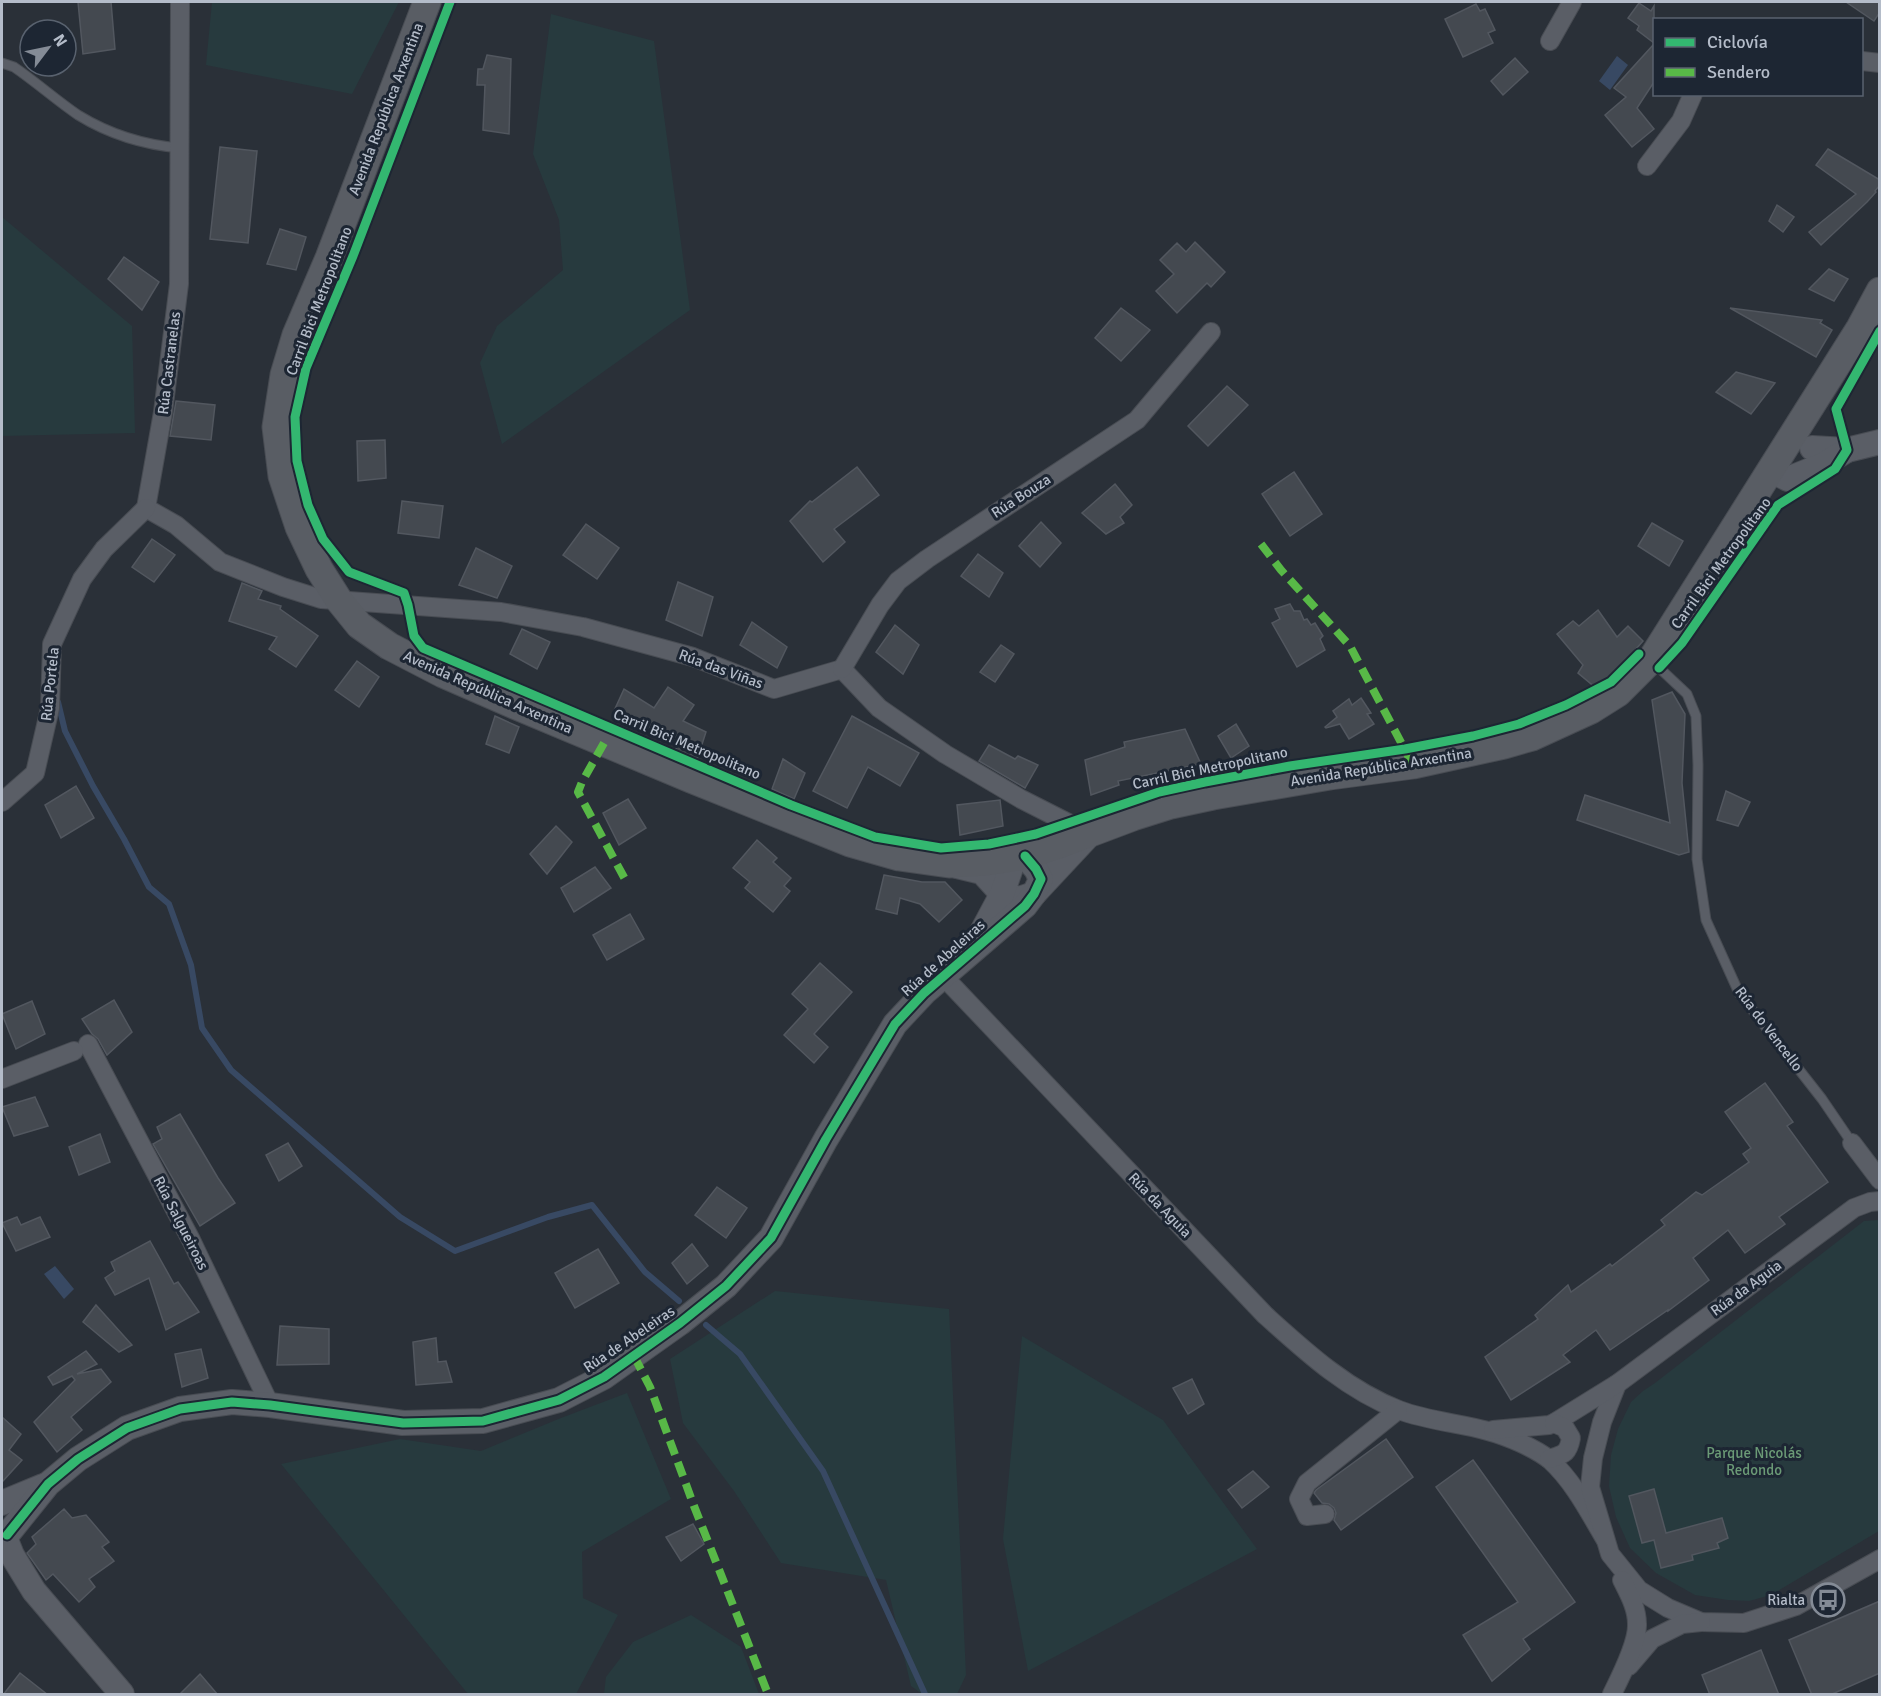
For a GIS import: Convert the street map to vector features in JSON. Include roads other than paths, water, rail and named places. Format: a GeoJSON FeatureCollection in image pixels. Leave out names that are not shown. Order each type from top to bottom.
{"type":"FeatureCollection","features":[{"type":"Feature","properties":{"kind":"main road","name":"Avenida República Arxentina"},"geometry":{"type":"LineString","coordinates":[[427,2],[329,258],[296,335],[284,375],[276,427],[282,476],[299,527],[319,568],[338,599],[359,625],[389,646],[443,674],[691,779],[850,843],[898,857],[949,864],[1020,858],[1171,805],[1330,776],[1413,765],[1504,745],[1532,736],[1591,710],[1618,693],[1651,660],[1670,633],[1770,470],[1802,441],[1880,291]]}},
{"type":"Feature","properties":{"kind":"street","name":"Rúa Castranelas"},"geometry":{"type":"LineString","coordinates":[[146,508],[163,412],[179,284],[180,2]]}},
{"type":"Feature","properties":{"kind":"street"},"geometry":{"type":"LineString","coordinates":[[1550,41],[1572,2]]}},
{"type":"Feature","properties":{"kind":"street"},"geometry":{"type":"LineString","coordinates":[[1863,61],[1880,63]]}},
{"type":"Feature","properties":{"kind":"street"},"geometry":{"type":"LineString","coordinates":[[1647,166],[1681,121],[1692,96]]}},
{"type":"Feature","properties":{"kind":"street","name":"Rúa Bouza"},"geometry":{"type":"LineString","coordinates":[[842,669],[880,605],[898,581],[927,558],[1137,420],[1211,332]]}},
{"type":"Feature","properties":{"kind":"street"},"geometry":{"type":"LineString","coordinates":[[1802,441],[1847,450]]}},
{"type":"Feature","properties":{"kind":"street"},"geometry":{"type":"LineString","coordinates":[[1802,441],[1816,461],[1805,474]]}},
{"type":"Feature","properties":{"kind":"street"},"geometry":{"type":"LineString","coordinates":[[1770,470],[1788,479],[1805,474],[1847,450],[1880,442]]}},
{"type":"Feature","properties":{"kind":"street"},"geometry":{"type":"LineString","coordinates":[[146,508],[176,525],[220,562],[283,587],[321,599],[338,599]]}},
{"type":"Feature","properties":{"kind":"street","name":"Rúa Portela"},"geometry":{"type":"LineString","coordinates":[[2,802],[35,773],[50,708],[52,644],[82,579],[104,549],[146,508]]}},
{"type":"Feature","properties":{"kind":"street","name":"Rúa das Viñas"},"geometry":{"type":"LineString","coordinates":[[338,599],[501,612],[583,627],[693,657],[774,689],[842,669]]}},
{"type":"Feature","properties":{"kind":"street"},"geometry":{"type":"LineString","coordinates":[[842,669],[879,708],[945,754],[1021,799],[1090,834]]}},
{"type":"Feature","properties":{"kind":"street","name":"Avenida República Arxentina"},"geometry":{"type":"LineString","coordinates":[[1034,894],[1090,834]]}},
{"type":"Feature","properties":{"kind":"street"},"geometry":{"type":"LineString","coordinates":[[1002,894],[1019,899],[1034,894],[1041,879],[1036,869],[1020,858]]}},
{"type":"Feature","properties":{"kind":"street","name":"Rúa de Abeleiras"},"geometry":{"type":"LineString","coordinates":[[971,952],[1020,858]]}},
{"type":"Feature","properties":{"kind":"street","name":"Avenida República Arxentina"},"geometry":{"type":"LineString","coordinates":[[949,864],[982,872],[1002,894]]}},
{"type":"Feature","properties":{"kind":"street","name":"Rúa de Abeleiras"},"geometry":{"type":"LineString","coordinates":[[4,1535],[48,1484],[78,1459],[127,1428],[180,1409],[232,1402],[403,1423],[483,1421],[559,1400],[604,1377],[680,1323],[726,1286],[771,1238],[826,1138],[895,1024],[924,993],[1025,906],[1034,894]]}},
{"type":"Feature","properties":{"kind":"street","name":"Rúa da Aguia"},"geometry":{"type":"LineString","coordinates":[[943,976],[1265,1315],[1309,1355],[1354,1387],[1398,1410],[1441,1422],[1488,1431],[1521,1443],[1549,1460],[1574,1487],[1608,1546],[1639,1590],[1668,1608],[1701,1622],[1744,1623],[1796,1606],[1880,1559]]}},
{"type":"Feature","properties":{"kind":"street","name":"Rúa Salgueiroas"},"geometry":{"type":"LineString","coordinates":[[2,1079],[81,1047],[191,1240],[270,1405]]}},
{"type":"Feature","properties":{"kind":"street","name":"Rúa do Vencello"},"geometry":{"type":"LineString","coordinates":[[1852,1143],[1880,1180]]}},
{"type":"Feature","properties":{"kind":"street","name":"Rúa da Aguia"},"geometry":{"type":"LineString","coordinates":[[1488,1431],[1554,1423],[1617,1384],[1854,1208],[1880,1202]]}},
{"type":"Feature","properties":{"kind":"street","name":"Rúa da Aguia"},"geometry":{"type":"LineString","coordinates":[[1608,1546],[1590,1488],[1593,1458],[1602,1422],[1617,1384]]}},
{"type":"Feature","properties":{"kind":"street"},"geometry":{"type":"LineString","coordinates":[[1325,1515],[1307,1516],[1299,1499],[1307,1483],[1398,1410]]}},
{"type":"Feature","properties":{"kind":"street"},"geometry":{"type":"LineString","coordinates":[[1549,1460],[1564,1454],[1569,1449],[1571,1438],[1565,1428],[1554,1423]]}},
{"type":"Feature","properties":{"kind":"street","name":"Rúa de Abeleiras"},"geometry":{"type":"LineString","coordinates":[[2,1503],[48,1484]]}},
{"type":"Feature","properties":{"kind":"street"},"geometry":{"type":"LineString","coordinates":[[4,1535],[12,1555],[34,1591],[122,1695]]}},
{"type":"Feature","properties":{"kind":"street"},"geometry":{"type":"LineString","coordinates":[[1608,1546],[1635,1607],[1638,1626],[1622,1674],[1612,1695]]}},
{"type":"Feature","properties":{"kind":"street"},"geometry":{"type":"LineString","coordinates":[[2,1570],[34,1591]]}},
{"type":"Feature","properties":{"kind":"street"},"geometry":{"type":"LineString","coordinates":[[1622,1674],[1652,1640],[1682,1624],[1701,1622]]}},
{"type":"Feature","properties":{"kind":"lane"},"geometry":{"type":"LineString","coordinates":[[2,63],[14,67],[78,115],[104,128],[142,143],[181,148]]}},
{"type":"Feature","properties":{"kind":"lane","name":"Rúa do Vencello"},"geometry":{"type":"LineString","coordinates":[[1651,660],[1687,694],[1696,716],[1698,765],[1696,859],[1706,920],[1739,993],[1822,1099],[1852,1143]]}},
{"type":"Feature","properties":{"kind":"water"},"geometry":{"type":"Polygon","coordinates":[[[1617,56],[1628,65],[1610,90],[1599,81],[1617,56]]]}},
{"type":"Feature","properties":{"kind":"water"},"geometry":{"type":"Polygon","coordinates":[[[55,1266],[74,1289],[64,1299],[44,1274],[55,1266]]]}},
{"type":"Feature","properties":{"kind":"waterway"},"geometry":{"type":"LineString","coordinates":[[58,702],[65,731],[93,786],[149,887],[169,904],[191,965],[202,1028],[231,1070],[400,1217],[455,1251],[548,1217],[592,1205],[645,1272],[679,1301]]}},
{"type":"Feature","properties":{"kind":"waterway"},"geometry":{"type":"LineString","coordinates":[[706,1325],[740,1354],[823,1471],[925,1694]]}},
{"type":"Feature","properties":{"kind":"place","name":"Rialta"},"geometry":{"type":"Point","coordinates":[1828,1600]}},
{"type":"Feature","properties":{"kind":"park label","name":"Parque Nicolás Redondo"},"geometry":{"type":"Point","coordinates":[1754,1462]}}]}
